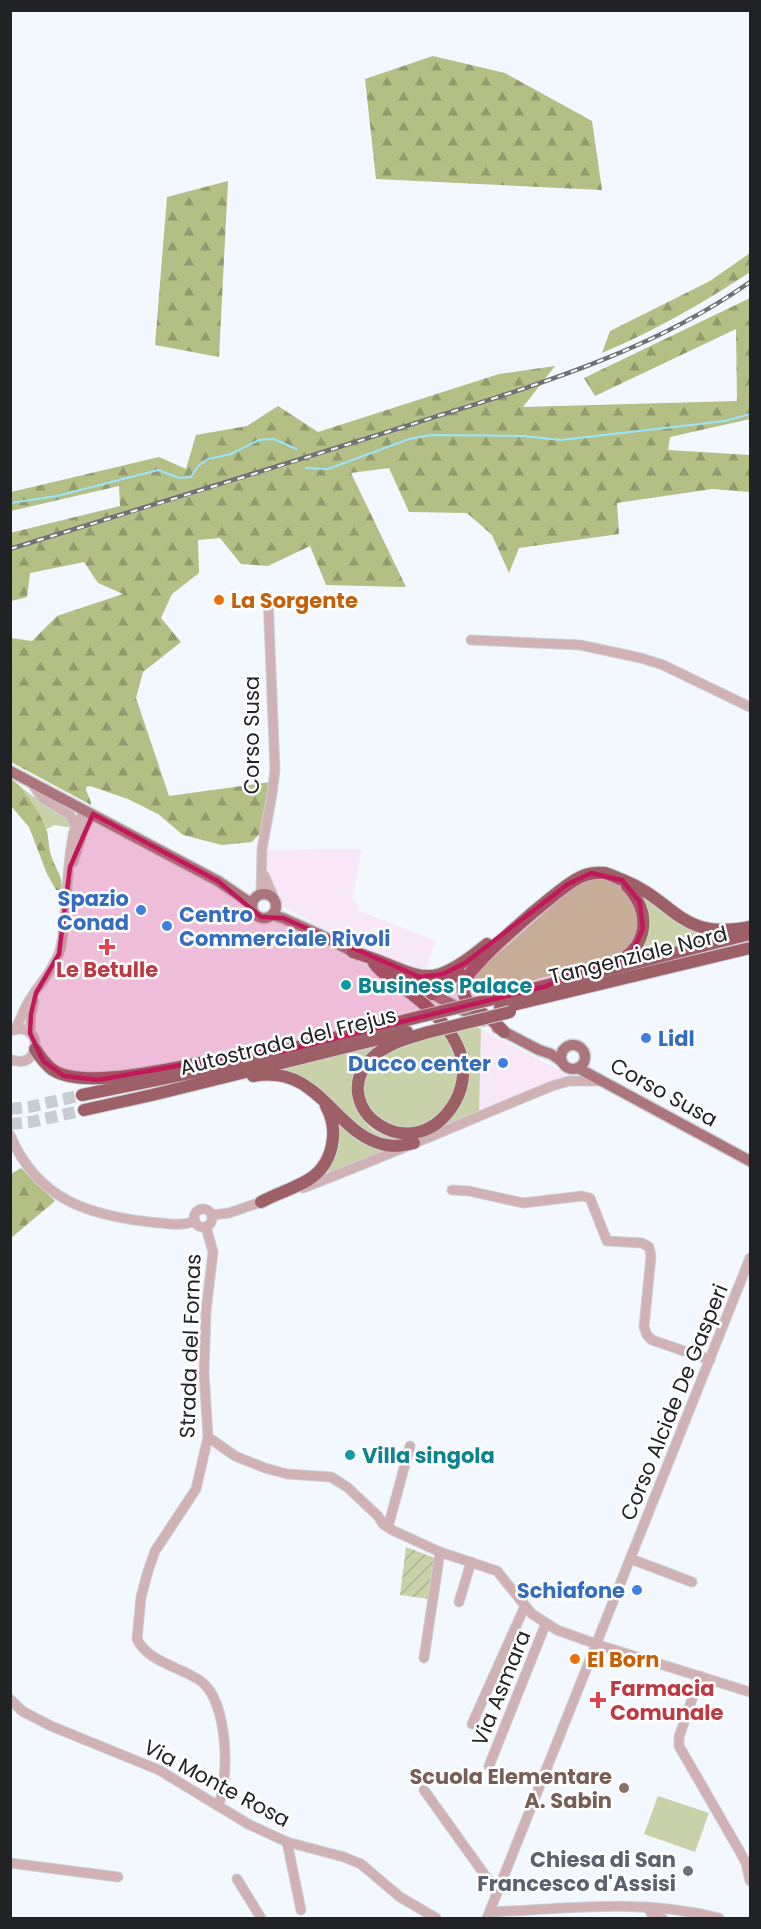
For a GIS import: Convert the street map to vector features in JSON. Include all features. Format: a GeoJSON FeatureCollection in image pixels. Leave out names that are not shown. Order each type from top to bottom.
{"type":"FeatureCollection","features":[{"type":"Feature","properties":{"kind":"highway"},"geometry":{"type":"LineString","coordinates":[[432,993],[499,942],[568,884],[583,875],[599,873],[634,884],[677,916],[696,926],[720,930],[750,927]]}},
{"type":"Feature","properties":{"kind":"highway"},"geometry":{"type":"LineString","coordinates":[[547,986],[564,976],[623,959],[637,947],[643,929],[642,910],[636,896],[622,880]]}},
{"type":"Feature","properties":{"kind":"highway"},"geometry":{"type":"LineString","coordinates":[[353,952],[372,957],[408,974],[433,977],[465,963],[496,937],[537,909]]}},
{"type":"Feature","properties":{"kind":"highway","name":"Tangenziale Nord"},"geometry":{"type":"LineString","coordinates":[[489,1000],[750,934]]}},
{"type":"Feature","properties":{"kind":"highway"},"geometry":{"type":"LineString","coordinates":[[499,942],[468,973],[462,983],[471,1006],[494,1021],[504,1032]]}},
{"type":"Feature","properties":{"kind":"highway","name":"Tangenziale Nord"},"geometry":{"type":"LineString","coordinates":[[505,1010],[536,1000],[750,948]]}},
{"type":"Feature","properties":{"kind":"highway"},"geometry":{"type":"LineString","coordinates":[[645,974],[676,973],[736,958],[750,957]]}},
{"type":"Feature","properties":{"kind":"highway"},"geometry":{"type":"LineString","coordinates":[[374,963],[381,973],[412,994],[448,1030],[458,1047],[463,1067],[458,1098],[438,1122],[418,1132],[406,1134],[383,1129],[367,1115],[362,1105],[359,1095],[361,1075],[365,1066],[382,1050],[427,1030]]}},
{"type":"Feature","properties":{"kind":"highway","name":"Autostrada del Frejus"},"geometry":{"type":"LineString","coordinates":[[82,1095],[170,1078],[489,1000]]}},
{"type":"Feature","properties":{"kind":"highway","name":"Autostrada del Frejus"},"geometry":{"type":"LineString","coordinates":[[84,1110],[505,1010]]}},
{"type":"Feature","properties":{"kind":"highway"},"geometry":{"type":"LineString","coordinates":[[35,1049],[52,1070],[77,1079],[98,1080],[255,1052],[280,1052]]}},
{"type":"Feature","properties":{"kind":"highway"},"geometry":{"type":"LineString","coordinates":[[152,1095],[176,1095],[269,1074],[296,1080],[370,1140],[395,1146],[414,1143]]}},
{"type":"Feature","properties":{"kind":"highway"},"geometry":{"type":"LineString","coordinates":[[261,1202],[310,1179],[324,1164],[332,1147],[333,1129],[329,1112],[322,1100]]}},
{"type":"Feature","properties":{"kind":"main road"},"geometry":{"type":"LineString","coordinates":[[10,771],[218,881],[257,898],[268,894],[284,918],[319,934],[539,1050],[562,1056]]}},
{"type":"Feature","properties":{"kind":"main road"},"geometry":{"type":"LineString","coordinates":[[257,898],[254,911],[258,916],[265,918],[274,906]]}},
{"type":"Feature","properties":{"kind":"main road"},"geometry":{"type":"LineString","coordinates":[[569,1046],[578,1047],[583,1052],[581,1064],[566,1067],[562,1056],[569,1046]]}},
{"type":"Feature","properties":{"kind":"main road","name":"Corso Susa"},"geometry":{"type":"LineString","coordinates":[[581,1064],[601,1082],[750,1161]]}},
{"type":"Feature","properties":{"kind":"street","name":"Corso Susa"},"geometry":{"type":"LineString","coordinates":[[257,898],[274,770],[268,597]]}},
{"type":"Feature","properties":{"kind":"street"},"geometry":{"type":"LineString","coordinates":[[471,639],[580,645],[641,658],[663,665],[750,707]]}},
{"type":"Feature","properties":{"kind":"street"},"geometry":{"type":"LineString","coordinates":[[30,781],[42,798],[70,815],[75,825]]}},
{"type":"Feature","properties":{"kind":"street"},"geometry":{"type":"LineString","coordinates":[[12,1030],[24,1015],[29,1000],[55,964],[62,946],[75,825],[81,817],[93,814]]}},
{"type":"Feature","properties":{"kind":"street"},"geometry":{"type":"LineString","coordinates":[[70,867],[85,826],[93,814]]}},
{"type":"Feature","properties":{"kind":"street","name":"Corso Susa"},"geometry":{"type":"LineString","coordinates":[[262,872],[274,906]]}},
{"type":"Feature","properties":{"kind":"street"},"geometry":{"type":"LineString","coordinates":[[30,1033],[31,1014],[36,993]]}},
{"type":"Feature","properties":{"kind":"street"},"geometry":{"type":"LineString","coordinates":[[10,1068],[30,1058],[35,1049],[35,1040],[30,1033],[22,1029],[12,1030]]}},
{"type":"Feature","properties":{"kind":"street"},"geometry":{"type":"LineString","coordinates":[[10,1059],[21,1062]]}},
{"type":"Feature","properties":{"kind":"street"},"geometry":{"type":"LineString","coordinates":[[212,1215],[229,1213],[370,1162],[562,1083],[601,1082]]}},
{"type":"Feature","properties":{"kind":"street","name":"Strada del Fornas"},"geometry":{"type":"LineString","coordinates":[[10,1135],[22,1158],[36,1174],[56,1193],[80,1208],[105,1216],[145,1221],[186,1225],[195,1221]]}},
{"type":"Feature","properties":{"kind":"street"},"geometry":{"type":"LineString","coordinates":[[452,1190],[470,1191],[523,1203],[582,1196],[590,1198],[607,1241],[642,1243],[649,1247],[650,1264],[644,1327],[647,1335],[652,1340],[710,1360]]}},
{"type":"Feature","properties":{"kind":"street"},"geometry":{"type":"LineString","coordinates":[[208,1210],[212,1215],[211,1224],[206,1227],[201,1227],[195,1221],[195,1215],[199,1211],[208,1210]]}},
{"type":"Feature","properties":{"kind":"street","name":"Strada del Fornas"},"geometry":{"type":"LineString","coordinates":[[206,1227],[213,1252],[206,1311],[204,1372],[208,1437],[196,1489],[155,1551],[141,1597],[137,1632],[139,1644],[159,1660],[203,1683],[215,1698],[225,1749],[222,1789],[218,1806]]}},
{"type":"Feature","properties":{"kind":"street","name":"Corso Alcide De Gasperi"},"geometry":{"type":"LineString","coordinates":[[488,1915],[750,1258]]}},
{"type":"Feature","properties":{"kind":"street"},"geometry":{"type":"LineString","coordinates":[[208,1437],[235,1456],[265,1468],[287,1474],[331,1477],[347,1487],[388,1527],[440,1552],[497,1571],[525,1606],[557,1630],[597,1645],[750,1692]]}},
{"type":"Feature","properties":{"kind":"street"},"geometry":{"type":"LineString","coordinates":[[388,1527],[410,1446]]}},
{"type":"Feature","properties":{"kind":"street"},"geometry":{"type":"LineString","coordinates":[[424,1658],[440,1552]]}},
{"type":"Feature","properties":{"kind":"street"},"geometry":{"type":"LineString","coordinates":[[631,1559],[692,1582]]}},
{"type":"Feature","properties":{"kind":"street"},"geometry":{"type":"LineString","coordinates":[[459,1602],[471,1562]]}},
{"type":"Feature","properties":{"kind":"street"},"geometry":{"type":"LineString","coordinates":[[472,1724],[525,1606]]}},
{"type":"Feature","properties":{"kind":"street","name":"Via Asmara"},"geometry":{"type":"LineString","coordinates":[[489,1766],[546,1623]]}},
{"type":"Feature","properties":{"kind":"street"},"geometry":{"type":"LineString","coordinates":[[700,1676],[679,1737],[679,1746],[746,1863],[750,1881]]}},
{"type":"Feature","properties":{"kind":"street","name":"Via Monte Rosa"},"geometry":{"type":"LineString","coordinates":[[10,1699],[22,1710],[51,1726],[159,1770],[248,1824],[287,1842],[344,1857],[361,1864],[407,1902],[436,1918]]}},
{"type":"Feature","properties":{"kind":"street"},"geometry":{"type":"LineString","coordinates":[[424,1790],[497,1892]]}},
{"type":"Feature","properties":{"kind":"street"},"geometry":{"type":"LineString","coordinates":[[287,1842],[301,1910]]}},
{"type":"Feature","properties":{"kind":"street"},"geometry":{"type":"LineString","coordinates":[[10,1863],[118,1877]]}},
{"type":"Feature","properties":{"kind":"street"},"geometry":{"type":"LineString","coordinates":[[237,1879],[261,1918]]}},
{"type":"Feature","properties":{"kind":"street"},"geometry":{"type":"LineString","coordinates":[[488,1915],[581,1906],[648,1907],[688,1911],[719,1918]]}},
{"type":"Feature","properties":{"kind":"street"},"geometry":{"type":"LineString","coordinates":[[648,1907],[651,1913],[662,1918]]}},
{"type":"Feature","properties":{"kind":"highlighted area"},"geometry":{"type":"Polygon","coordinates":[[[93,814],[218,881],[261,917],[283,918],[420,977],[443,974],[465,963],[568,884],[591,873],[622,880],[640,902],[643,929],[631,954],[613,964],[564,976],[547,986],[280,1052],[255,1052],[98,1080],[64,1076],[43,1061],[30,1033],[31,1014],[36,993],[59,954],[70,867],[93,814]]]}},
{"type":"Feature","properties":{"kind":"shaded area"},"geometry":{"type":"Polygon","coordinates":[[[93,825],[100,826],[239,900],[256,918],[265,923],[278,921],[381,975],[420,1008],[353,1025],[279,1036],[156,1065],[102,1075],[84,1076],[52,1065],[37,1040],[35,1005],[70,935],[73,920],[74,866],[87,831],[93,825]]]}},
{"type":"Feature","properties":{"kind":"shaded area"},"geometry":{"type":"Polygon","coordinates":[[[362,849],[352,899],[359,905],[357,910],[436,941],[424,973],[385,961],[286,908],[270,884],[265,868],[265,850],[362,849]]]}},
{"type":"Feature","properties":{"kind":"shaded area"},"geometry":{"type":"Polygon","coordinates":[[[481,1029],[569,1075],[479,1112],[481,1029]]]}},
{"type":"Feature","properties":{"kind":"green space"},"geometry":{"type":"Polygon","coordinates":[[[433,56],[505,73],[592,121],[602,190],[376,179],[365,79],[433,56]]]}},
{"type":"Feature","properties":{"kind":"green space"},"geometry":{"type":"Polygon","coordinates":[[[228,181],[219,357],[155,345],[167,197],[228,181]]]}},
{"type":"Feature","properties":{"kind":"green space"},"geometry":{"type":"Polygon","coordinates":[[[750,253],[750,272],[678,316],[602,353],[610,331],[710,281],[750,253]]]}},
{"type":"Feature","properties":{"kind":"green space"},"geometry":{"type":"Polygon","coordinates":[[[750,298],[750,419],[670,437],[668,450],[750,455],[750,492],[712,489],[617,503],[619,534],[519,548],[509,573],[492,535],[467,513],[409,512],[389,468],[351,473],[406,587],[326,585],[310,546],[268,566],[241,564],[220,538],[198,540],[199,573],[172,594],[161,618],[181,642],[143,672],[136,698],[169,796],[270,782],[261,832],[252,842],[222,845],[183,835],[158,814],[128,799],[90,786],[86,787],[91,805],[11,762],[11,638],[32,641],[57,616],[123,594],[98,583],[84,562],[30,573],[27,597],[11,601],[10,533],[120,506],[119,486],[11,511],[11,492],[159,457],[186,469],[196,435],[247,426],[278,406],[318,432],[499,374],[555,366],[523,407],[737,401],[736,329],[595,396],[584,378],[750,298]]]}},
{"type":"Feature","properties":{"kind":"green space"},"geometry":{"type":"Polygon","coordinates":[[[11,779],[26,794],[46,828],[50,852],[60,876],[62,890],[56,890],[47,874],[29,827],[11,806],[11,779]]]}},
{"type":"Feature","properties":{"kind":"green space"},"geometry":{"type":"Polygon","coordinates":[[[14,781],[31,795],[68,816],[72,828],[55,825],[47,829],[14,781]]]}},
{"type":"Feature","properties":{"kind":"green space"},"geometry":{"type":"Polygon","coordinates":[[[598,879],[611,881],[622,887],[635,907],[636,931],[625,951],[608,961],[474,995],[468,984],[469,979],[577,884],[598,879]]]}},
{"type":"Feature","properties":{"kind":"green space"},"geometry":{"type":"Polygon","coordinates":[[[644,898],[677,923],[709,937],[635,956],[647,913],[644,898]]]}},
{"type":"Feature","properties":{"kind":"green space"},"geometry":{"type":"Polygon","coordinates":[[[476,1026],[481,1029],[479,1112],[440,1128],[460,1105],[456,1031],[476,1026]]]}},
{"type":"Feature","properties":{"kind":"green space"},"geometry":{"type":"Polygon","coordinates":[[[445,1034],[458,1070],[459,1079],[453,1097],[430,1122],[424,1125],[393,1127],[386,1125],[371,1111],[367,1102],[365,1082],[372,1064],[380,1056],[395,1048],[445,1034]]]}},
{"type":"Feature","properties":{"kind":"green space"},"geometry":{"type":"Polygon","coordinates":[[[378,1045],[357,1066],[353,1085],[356,1105],[360,1115],[373,1130],[391,1137],[410,1140],[396,1142],[370,1135],[278,1070],[378,1045]]]}},
{"type":"Feature","properties":{"kind":"green space"},"geometry":{"type":"Polygon","coordinates":[[[334,1116],[391,1150],[319,1177],[334,1116]]]}},
{"type":"Feature","properties":{"kind":"green space"},"geometry":{"type":"Polygon","coordinates":[[[21,1168],[55,1201],[11,1238],[11,1174],[21,1168]]]}},
{"type":"Feature","properties":{"kind":"green space"},"geometry":{"type":"Polygon","coordinates":[[[406,1547],[435,1558],[429,1599],[400,1595],[406,1547]]]}},
{"type":"Feature","properties":{"kind":"green space"},"geometry":{"type":"Polygon","coordinates":[[[658,1796],[709,1813],[695,1852],[644,1834],[658,1796]]]}},
{"type":"Feature","properties":{"kind":"waterway"},"geometry":{"type":"LineString","coordinates":[[306,468],[328,469],[409,439],[431,435],[523,436],[561,440],[725,421],[750,414]]}},
{"type":"Feature","properties":{"kind":"waterway"},"geometry":{"type":"LineString","coordinates":[[10,503],[57,496],[158,470],[179,478],[191,477],[198,466],[208,459],[231,454],[259,440],[274,439],[296,449]]}},
{"type":"Feature","properties":{"kind":"tunnel"},"geometry":{"type":"LineString","coordinates":[[10,1109],[82,1095]]}},
{"type":"Feature","properties":{"kind":"tunnel"},"geometry":{"type":"LineString","coordinates":[[10,1124],[31,1122],[84,1110]]}},
{"type":"Feature","properties":{"kind":"railway"},"geometry":{"type":"LineString","coordinates":[[10,549],[537,384],[668,331],[710,308],[750,282]]}},
{"type":"Feature","properties":{"kind":"place","name":"La Sorgente"},"geometry":{"type":"Point","coordinates":[219,600]}},
{"type":"Feature","properties":{"kind":"place","name":"Spazio Conad"},"geometry":{"type":"Point","coordinates":[141,910]}},
{"type":"Feature","properties":{"kind":"place","name":"Centro Commerciale Rivoli"},"geometry":{"type":"Point","coordinates":[167,926]}},
{"type":"Feature","properties":{"kind":"place","name":"Le Betulle"},"geometry":{"type":"Point","coordinates":[107,947]}},
{"type":"Feature","properties":{"kind":"place","name":"Business Palace"},"geometry":{"type":"Point","coordinates":[346,985]}},
{"type":"Feature","properties":{"kind":"place","name":"Lidl"},"geometry":{"type":"Point","coordinates":[646,1038]}},
{"type":"Feature","properties":{"kind":"place","name":"Ducco center"},"geometry":{"type":"Point","coordinates":[503,1063]}},
{"type":"Feature","properties":{"kind":"place","name":"Villa singola"},"geometry":{"type":"Point","coordinates":[350,1455]}},
{"type":"Feature","properties":{"kind":"place","name":"Schiafone"},"geometry":{"type":"Point","coordinates":[637,1590]}},
{"type":"Feature","properties":{"kind":"place","name":"El Born"},"geometry":{"type":"Point","coordinates":[575,1659]}},
{"type":"Feature","properties":{"kind":"place","name":"Farmacia Comunale"},"geometry":{"type":"Point","coordinates":[598,1700]}},
{"type":"Feature","properties":{"kind":"place","name":"Scuola Elementare A. Sabin"},"geometry":{"type":"Point","coordinates":[624,1788]}},
{"type":"Feature","properties":{"kind":"place","name":"Chiesa di San Francesco d'Assisi"},"geometry":{"type":"Point","coordinates":[688,1871]}}]}
